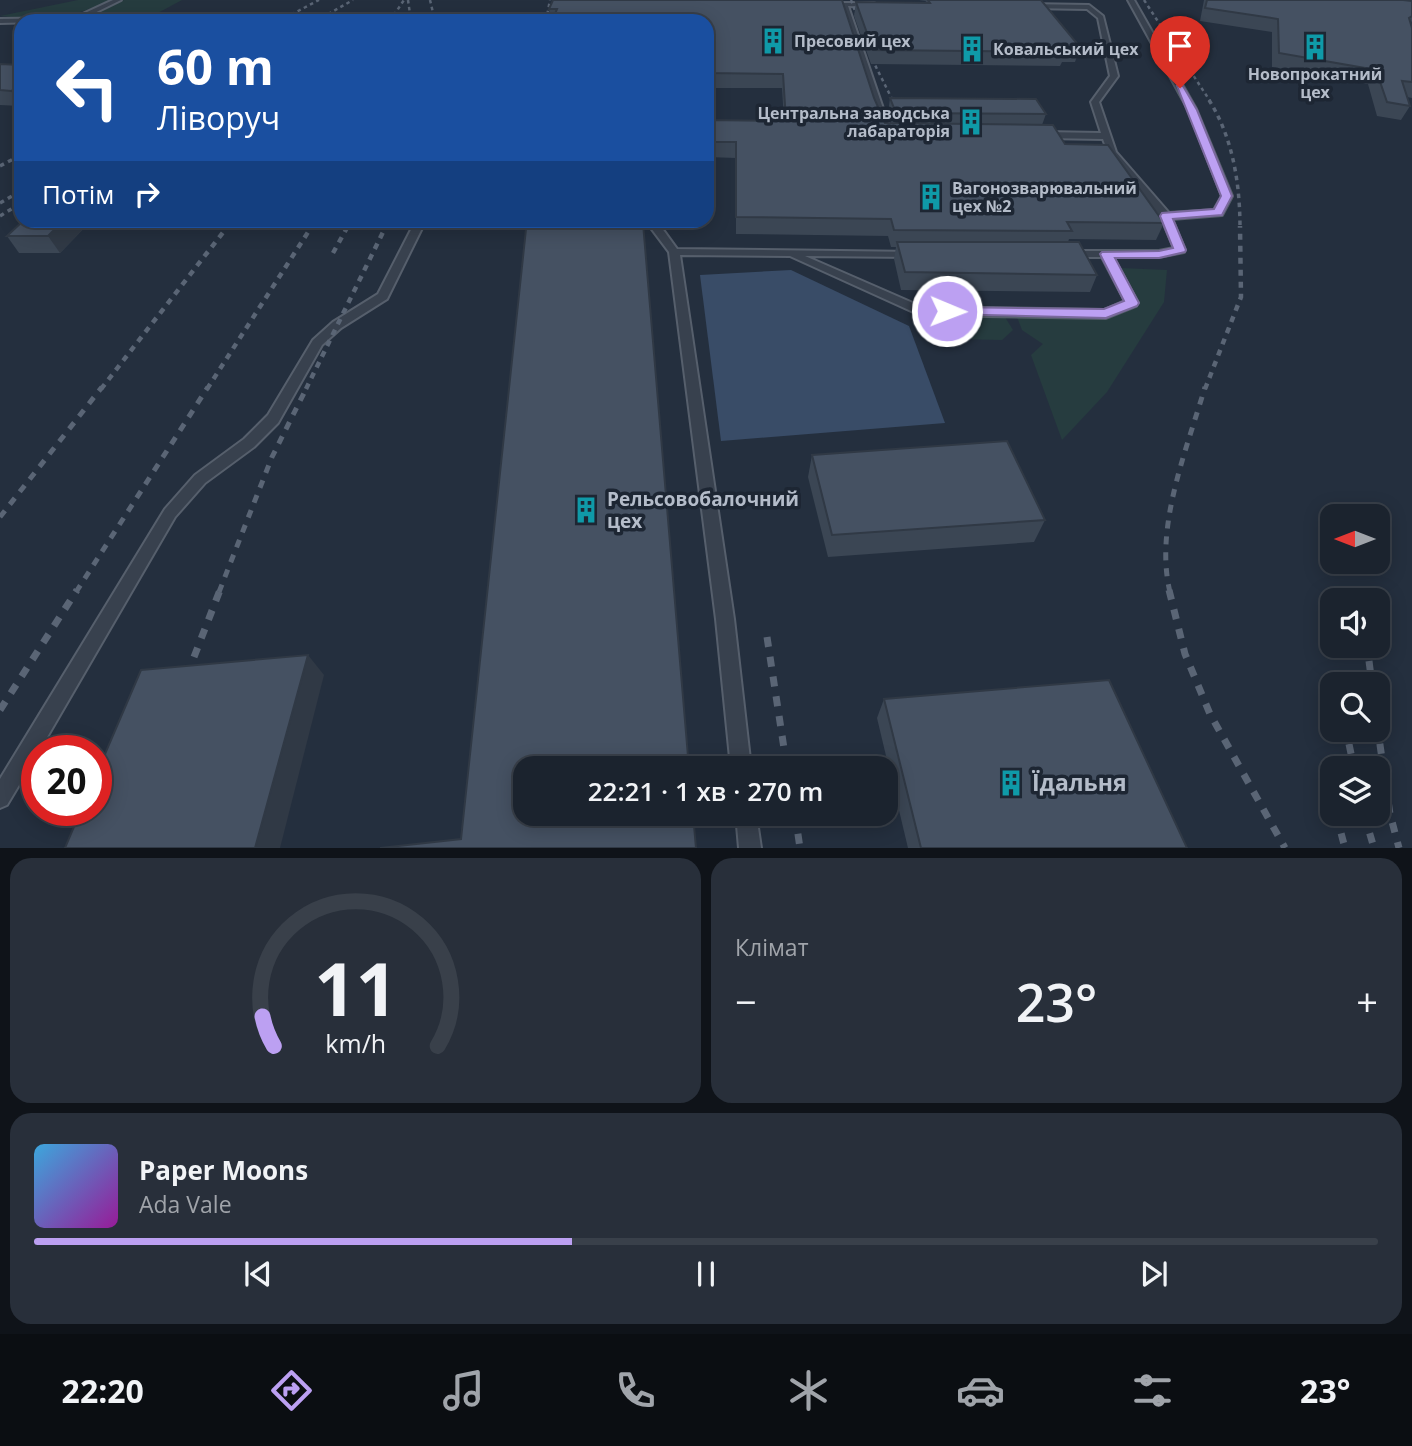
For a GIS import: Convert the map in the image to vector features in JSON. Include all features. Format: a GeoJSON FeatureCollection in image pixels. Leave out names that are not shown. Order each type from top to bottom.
{"type":"FeatureCollection","features":[{"type":"Feature","properties":{"kind":"lane"},"geometry":{"type":"LineString","coordinates":[[88,14],[118,0]]}},
{"type":"Feature","properties":{"kind":"lane"},"geometry":{"type":"LineString","coordinates":[[1065,0],[1071,7]]}},
{"type":"Feature","properties":{"kind":"lane"},"geometry":{"type":"LineString","coordinates":[[1131,0],[1192,110],[1227,196],[1218,213],[1166,216]]}},
{"type":"Feature","properties":{"kind":"lane"},"geometry":{"type":"LineString","coordinates":[[818,4],[880,5]]}},
{"type":"Feature","properties":{"kind":"lane"},"geometry":{"type":"LineString","coordinates":[[844,4],[887,134],[901,134]]}},
{"type":"Feature","properties":{"kind":"lane"},"geometry":{"type":"LineString","coordinates":[[1016,6],[1089,7],[1101,17],[1114,76],[1095,102],[1106,136],[1112,153],[1166,216],[1180,250],[1159,254],[1051,254]]}},
{"type":"Feature","properties":{"kind":"lane"},"geometry":{"type":"LineString","coordinates":[[1038,135],[1106,136]]}},
{"type":"Feature","properties":{"kind":"lane"},"geometry":{"type":"LineString","coordinates":[[0,798],[170,513],[200,479],[249,443],[273,419],[317,343],[337,325],[383,296],[417,228]]}},
{"type":"Feature","properties":{"kind":"lane"},"geometry":{"type":"LineString","coordinates":[[655,228],[674,252],[725,619],[740,756]]}},
{"type":"Feature","properties":{"kind":"lane"},"geometry":{"type":"LineString","coordinates":[[674,252],[928,254]]}},
{"type":"Feature","properties":{"kind":"lane"},"geometry":{"type":"LineString","coordinates":[[790,254],[920,311],[1106,314],[1132,303],[1107,254]]}},
{"type":"Feature","properties":{"kind":"lane"},"geometry":{"type":"LineString","coordinates":[[747,826],[750,848]]}},
{"type":"Feature","properties":{"kind":"green space"},"geometry":{"type":"Polygon","coordinates":[[[78,0],[112,0],[73,14],[0,16],[78,0]]]}},
{"type":"Feature","properties":{"kind":"green space"},"geometry":{"type":"Polygon","coordinates":[[[124,0],[182,0],[156,14],[96,14],[124,0]]]}},
{"type":"Feature","properties":{"kind":"green space"},"geometry":{"type":"Polygon","coordinates":[[[1120,268],[1167,270],[1164,302],[1107,392],[1062,440],[1031,355],[1043,344],[1022,330],[1017,317],[1108,318],[1140,305],[1120,268]]]}},
{"type":"Feature","properties":{"kind":"green space"},"geometry":{"type":"Polygon","coordinates":[[[946,315],[1005,317],[1013,330],[1002,340],[952,339],[946,315]]]}},
{"type":"Feature","properties":{"kind":"water"},"geometry":{"type":"Polygon","coordinates":[[[791,270],[909,326],[945,423],[721,441],[700,275],[791,270]]]}},
{"type":"Feature","properties":{"kind":"building"},"geometry":{"type":"Polygon","coordinates":[[[553,0],[842,0],[874,98],[885,123],[1053,125],[1065,144],[1108,145],[1164,223],[1067,222],[1072,231],[894,230],[891,219],[736,217],[736,142],[714,142],[714,120],[786,121],[783,74],[714,73],[714,14],[555,14],[557,9],[549,9],[553,0]]]}},
{"type":"Feature","properties":{"kind":"building","name":"Ковальський цех"},"geometry":{"type":"Polygon","coordinates":[[[928,0],[1041,0],[1080,47],[1062,47],[1065,52],[873,50],[856,2],[930,3],[928,0]]]}},
{"type":"Feature","properties":{"kind":"building"},"geometry":{"type":"Polygon","coordinates":[[[1207,0],[1412,1],[1412,16],[1409,18],[1412,28],[1412,82],[1402,81],[1410,106],[1387,102],[1376,70],[1279,53],[1278,19],[1205,8],[1207,0]]]}},
{"type":"Feature","properties":{"kind":"building"},"geometry":{"type":"Polygon","coordinates":[[[0,64],[14,65],[14,89],[0,90],[0,64]]]}},
{"type":"Feature","properties":{"kind":"building"},"geometry":{"type":"Polygon","coordinates":[[[890,98],[1036,99],[1046,114],[896,113],[890,98]]]}},
{"type":"Feature","properties":{"kind":"building"},"geometry":{"type":"Polygon","coordinates":[[[16,228],[56,228],[48,236],[7,236],[16,228]]]}},
{"type":"Feature","properties":{"kind":"building","name":"Рельсовобалочний цех"},"geometry":{"type":"Polygon","coordinates":[[[643,228],[688,756],[513,756],[513,826],[694,826],[696,848],[380,848],[461,839],[526,229],[643,228]]]}},
{"type":"Feature","properties":{"kind":"building"},"geometry":{"type":"Polygon","coordinates":[[[897,242],[1079,242],[1097,275],[905,272],[897,242]]]}},
{"type":"Feature","properties":{"kind":"building"},"geometry":{"type":"Polygon","coordinates":[[[1007,441],[1045,520],[832,535],[812,455],[1007,441]]]}},
{"type":"Feature","properties":{"kind":"building"},"geometry":{"type":"Polygon","coordinates":[[[308,655],[255,848],[65,848],[74,826],[112,826],[112,738],[141,670],[308,655]]]}},
{"type":"Feature","properties":{"kind":"building","name":"Їдальня"},"geometry":{"type":"Polygon","coordinates":[[[1109,680],[1187,848],[921,848],[884,699],[1109,680]]]}},
{"type":"Feature","properties":{"kind":"railway"},"geometry":{"type":"LineString","coordinates":[[292,14],[319,0]]}},
{"type":"Feature","properties":{"kind":"railway"},"geometry":{"type":"LineString","coordinates":[[328,14],[353,0]]}},
{"type":"Feature","properties":{"kind":"railway"},"geometry":{"type":"LineString","coordinates":[[395,14],[404,0]]}},
{"type":"Feature","properties":{"kind":"railway"},"geometry":{"type":"LineString","coordinates":[[408,0],[410,14]]}},
{"type":"Feature","properties":{"kind":"railway"},"geometry":{"type":"LineString","coordinates":[[430,0],[433,14]]}},
{"type":"Feature","properties":{"kind":"railway"},"geometry":{"type":"LineString","coordinates":[[547,14],[550,0]]}},
{"type":"Feature","properties":{"kind":"railway"},"geometry":{"type":"LineString","coordinates":[[851,0],[875,65],[893,101]]}},
{"type":"Feature","properties":{"kind":"railway"},"geometry":{"type":"LineString","coordinates":[[1144,0],[1210,101]]}},
{"type":"Feature","properties":{"kind":"railway"},"geometry":{"type":"LineString","coordinates":[[892,100],[895,105]]}},
{"type":"Feature","properties":{"kind":"railway"},"geometry":{"type":"LineString","coordinates":[[1209,100],[1224,130],[1233,162],[1239,195],[1240,228]]}},
{"type":"Feature","properties":{"kind":"railway"},"geometry":{"type":"LineString","coordinates":[[0,166],[14,159]]}},
{"type":"Feature","properties":{"kind":"railway"},"geometry":{"type":"LineString","coordinates":[[0,203],[14,195]]}},
{"type":"Feature","properties":{"kind":"railway"},"geometry":{"type":"LineString","coordinates":[[0,216],[14,207]]}},
{"type":"Feature","properties":{"kind":"railway"},"geometry":{"type":"LineString","coordinates":[[1205,389],[1241,297],[1240,226]]}},
{"type":"Feature","properties":{"kind":"railway"},"geometry":{"type":"LineString","coordinates":[[101,389],[226,228]]}},
{"type":"Feature","properties":{"kind":"railway"},"geometry":{"type":"LineString","coordinates":[[207,389],[311,228]]}},
{"type":"Feature","properties":{"kind":"railway"},"geometry":{"type":"LineString","coordinates":[[333,253],[347,228]]}},
{"type":"Feature","properties":{"kind":"railway"},"geometry":{"type":"LineString","coordinates":[[306,389],[385,228]]}},
{"type":"Feature","properties":{"kind":"railway"},"geometry":{"type":"LineString","coordinates":[[531,248],[533,228]]}},
{"type":"Feature","properties":{"kind":"railway"},"geometry":{"type":"LineString","coordinates":[[0,517],[102,387]]}},
{"type":"Feature","properties":{"kind":"railway"},"geometry":{"type":"LineString","coordinates":[[76,592],[208,387]]}},
{"type":"Feature","properties":{"kind":"railway"},"geometry":{"type":"LineString","coordinates":[[1170,592],[1166,567],[1169,515],[1205,387]]}},
{"type":"Feature","properties":{"kind":"railway"},"geometry":{"type":"LineString","coordinates":[[219,592],[272,457],[306,389]]}},
{"type":"Feature","properties":{"kind":"railway"},"geometry":{"type":"LineString","coordinates":[[0,710],[77,590]]}},
{"type":"Feature","properties":{"kind":"railway"},"geometry":{"type":"LineString","coordinates":[[194,657],[220,590]]}},
{"type":"Feature","properties":{"kind":"railway"},"geometry":{"type":"LineString","coordinates":[[1169,590],[1185,654],[1210,714],[1285,848]]}},
{"type":"Feature","properties":{"kind":"railway"},"geometry":{"type":"LineString","coordinates":[[767,637],[785,756]]}},
{"type":"Feature","properties":{"kind":"railway"},"geometry":{"type":"LineString","coordinates":[[1369,661],[1370,672]]}},
{"type":"Feature","properties":{"kind":"railway"},"geometry":{"type":"LineString","coordinates":[[1380,742],[1390,814],[1399,848]]}},
{"type":"Feature","properties":{"kind":"railway"},"geometry":{"type":"LineString","coordinates":[[1349,744],[1352,756]]}},
{"type":"Feature","properties":{"kind":"railway"},"geometry":{"type":"LineString","coordinates":[[797,826],[800,848]]}},
{"type":"Feature","properties":{"kind":"railway"},"geometry":{"type":"LineString","coordinates":[[1339,826],[1345,848]]}},
{"type":"Feature","properties":{"kind":"railway"},"geometry":{"type":"LineString","coordinates":[[1368,826],[1374,848]]}},
{"type":"Feature","properties":{"kind":"place","name":"Пресовий цех"},"geometry":{"type":"Point","coordinates":[773,41]}},
{"type":"Feature","properties":{"kind":"place","name":"Новопрокатний цех"},"geometry":{"type":"Point","coordinates":[1315,47]}},
{"type":"Feature","properties":{"kind":"place","name":"Ковальський цех"},"geometry":{"type":"Point","coordinates":[972,49]}},
{"type":"Feature","properties":{"kind":"place","name":"Центральна заводська лабараторія"},"geometry":{"type":"Point","coordinates":[971,122]}},
{"type":"Feature","properties":{"kind":"place","name":"Вагонозварювальний цех №2"},"geometry":{"type":"Point","coordinates":[931,197]}},
{"type":"Feature","properties":{"kind":"place","name":"Рельсовобалочний цех"},"geometry":{"type":"Point","coordinates":[586,510]}},
{"type":"Feature","properties":{"kind":"place","name":"Їдальня"},"geometry":{"type":"Point","coordinates":[1011,783]}},
{"type":"Feature","properties":{"kind":"route"},"geometry":{"type":"LineString","coordinates":[[947,311],[1106,314],[1132,303],[1107,254],[1159,254],[1180,250],[1166,216],[1218,213],[1227,196],[1192,110],[1180,88]]}}]}
